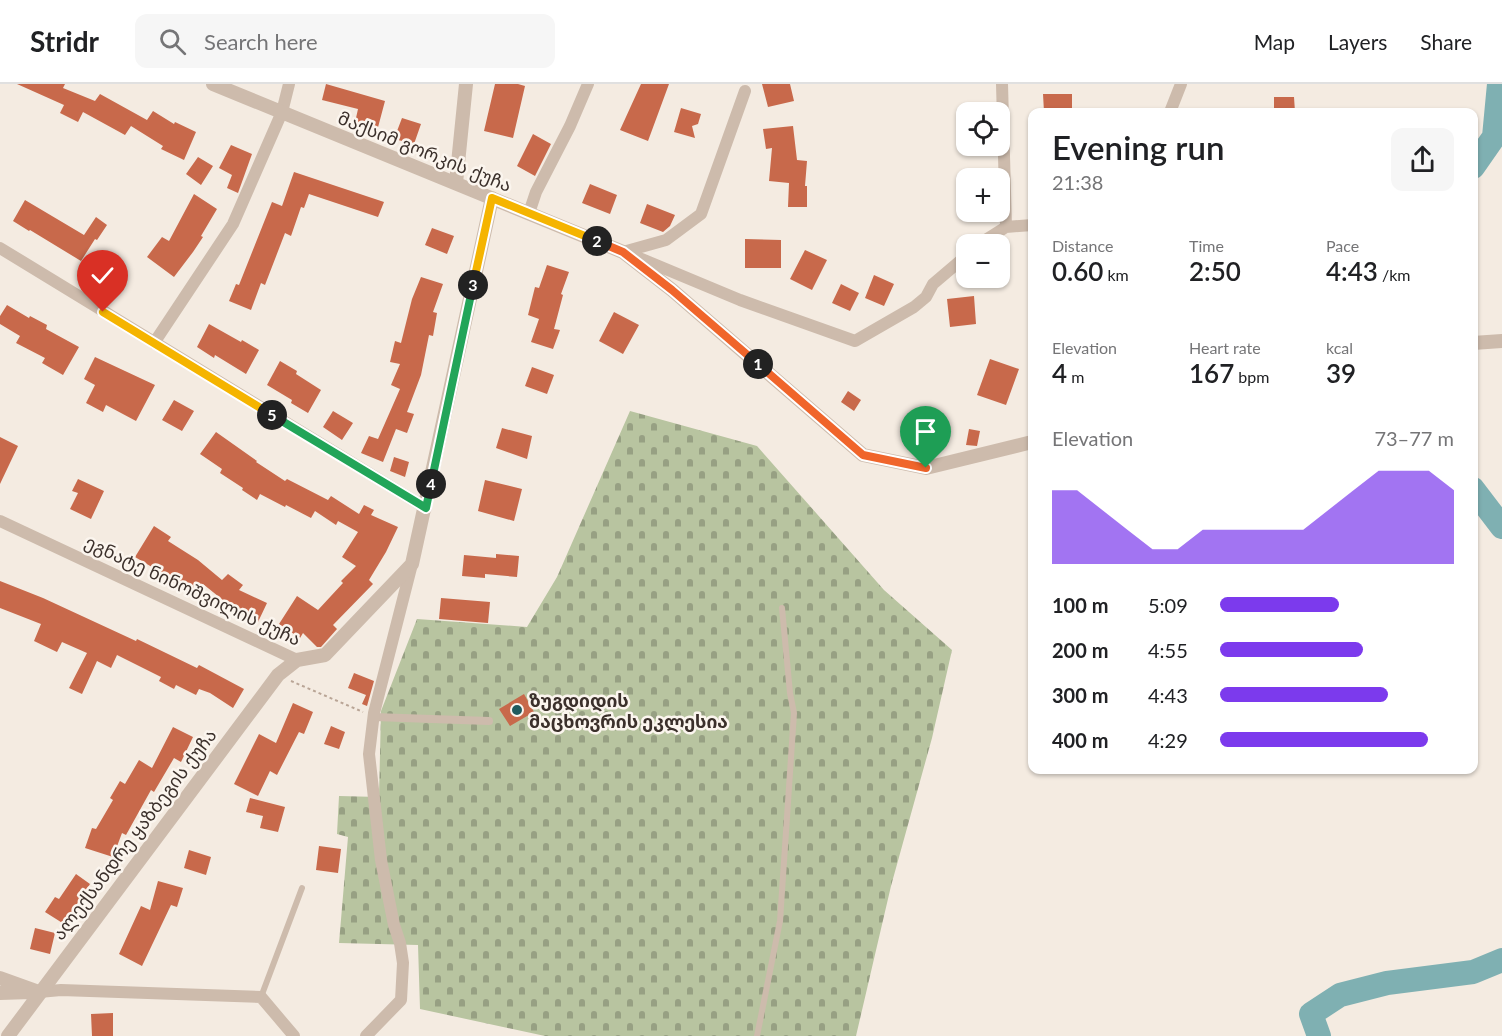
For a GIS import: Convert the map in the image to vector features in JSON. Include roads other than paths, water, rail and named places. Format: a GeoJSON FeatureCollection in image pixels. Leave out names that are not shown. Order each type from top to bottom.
{"type":"FeatureCollection","features":[{"type":"Feature","properties":{"kind":"street","name":"მაქსიმ გორკის ქუჩა"},"geometry":{"type":"LineString","coordinates":[[213,84],[623,252],[672,290],[863,455],[926,468],[1028,443]]}},
{"type":"Feature","properties":{"kind":"street"},"geometry":{"type":"LineString","coordinates":[[154,344],[233,224],[282,112],[289,84]]}},
{"type":"Feature","properties":{"kind":"street"},"geometry":{"type":"LineString","coordinates":[[456,183],[465,84]]}},
{"type":"Feature","properties":{"kind":"street"},"geometry":{"type":"LineString","coordinates":[[529,213],[588,84]]}},
{"type":"Feature","properties":{"kind":"street"},"geometry":{"type":"LineString","coordinates":[[1002,84],[1006,227]]}},
{"type":"Feature","properties":{"kind":"street"},"geometry":{"type":"LineString","coordinates":[[1172,108],[1181,84]]}},
{"type":"Feature","properties":{"kind":"street"},"geometry":{"type":"LineString","coordinates":[[623,252],[666,240],[701,214],[745,91]]}},
{"type":"Feature","properties":{"kind":"street"},"geometry":{"type":"LineString","coordinates":[[366,1036],[401,1000],[403,963],[381,860],[369,754],[374,717],[426,508],[492,198]]}},
{"type":"Feature","properties":{"kind":"street"},"geometry":{"type":"LineString","coordinates":[[995,234],[1006,227],[1028,225]]}},
{"type":"Feature","properties":{"kind":"street"},"geometry":{"type":"LineString","coordinates":[[0,248],[426,508]]}},
{"type":"Feature","properties":{"kind":"street"},"geometry":{"type":"LineString","coordinates":[[623,252],[740,300],[855,341],[914,307],[926,297],[933,284],[956,264]]}},
{"type":"Feature","properties":{"kind":"street"},"geometry":{"type":"LineString","coordinates":[[1478,343],[1502,341]]}},
{"type":"Feature","properties":{"kind":"street","name":"ეგნატე ნინოშვილის ქუჩა"},"geometry":{"type":"LineString","coordinates":[[0,520],[297,660],[325,655],[412,564]]}},
{"type":"Feature","properties":{"kind":"street","name":"ალექსანდრე ყაზბეგის ქუჩა"},"geometry":{"type":"LineString","coordinates":[[8,1036],[278,675],[297,660]]}},
{"type":"Feature","properties":{"kind":"street"},"geometry":{"type":"LineString","coordinates":[[374,717],[489,721]]}},
{"type":"Feature","properties":{"kind":"street"},"geometry":{"type":"LineString","coordinates":[[0,978],[39,992]]}},
{"type":"Feature","properties":{"kind":"street"},"geometry":{"type":"LineString","coordinates":[[0,993],[61,990],[261,997],[294,1036]]}},
{"type":"Feature","properties":{"kind":"lane"},"geometry":{"type":"LineString","coordinates":[[757,1036],[780,921],[794,713],[782,608]]}},
{"type":"Feature","properties":{"kind":"lane"},"geometry":{"type":"LineString","coordinates":[[261,997],[302,888]]}},
{"type":"Feature","properties":{"kind":"waterway"},"geometry":{"type":"LineString","coordinates":[[1478,160],[1494,137],[1499,84]]}},
{"type":"Feature","properties":{"kind":"waterway"},"geometry":{"type":"LineString","coordinates":[[1478,496],[1502,527]]}},
{"type":"Feature","properties":{"kind":"waterway"},"geometry":{"type":"LineString","coordinates":[[1319,1036],[1311,1014],[1340,995],[1387,983],[1473,972],[1502,960]]}},
{"type":"Feature","properties":{"kind":"place","name":"ზუგდიდის მაცხოვრის ეკლესია"},"geometry":{"type":"Point","coordinates":[517,710]}}]}
